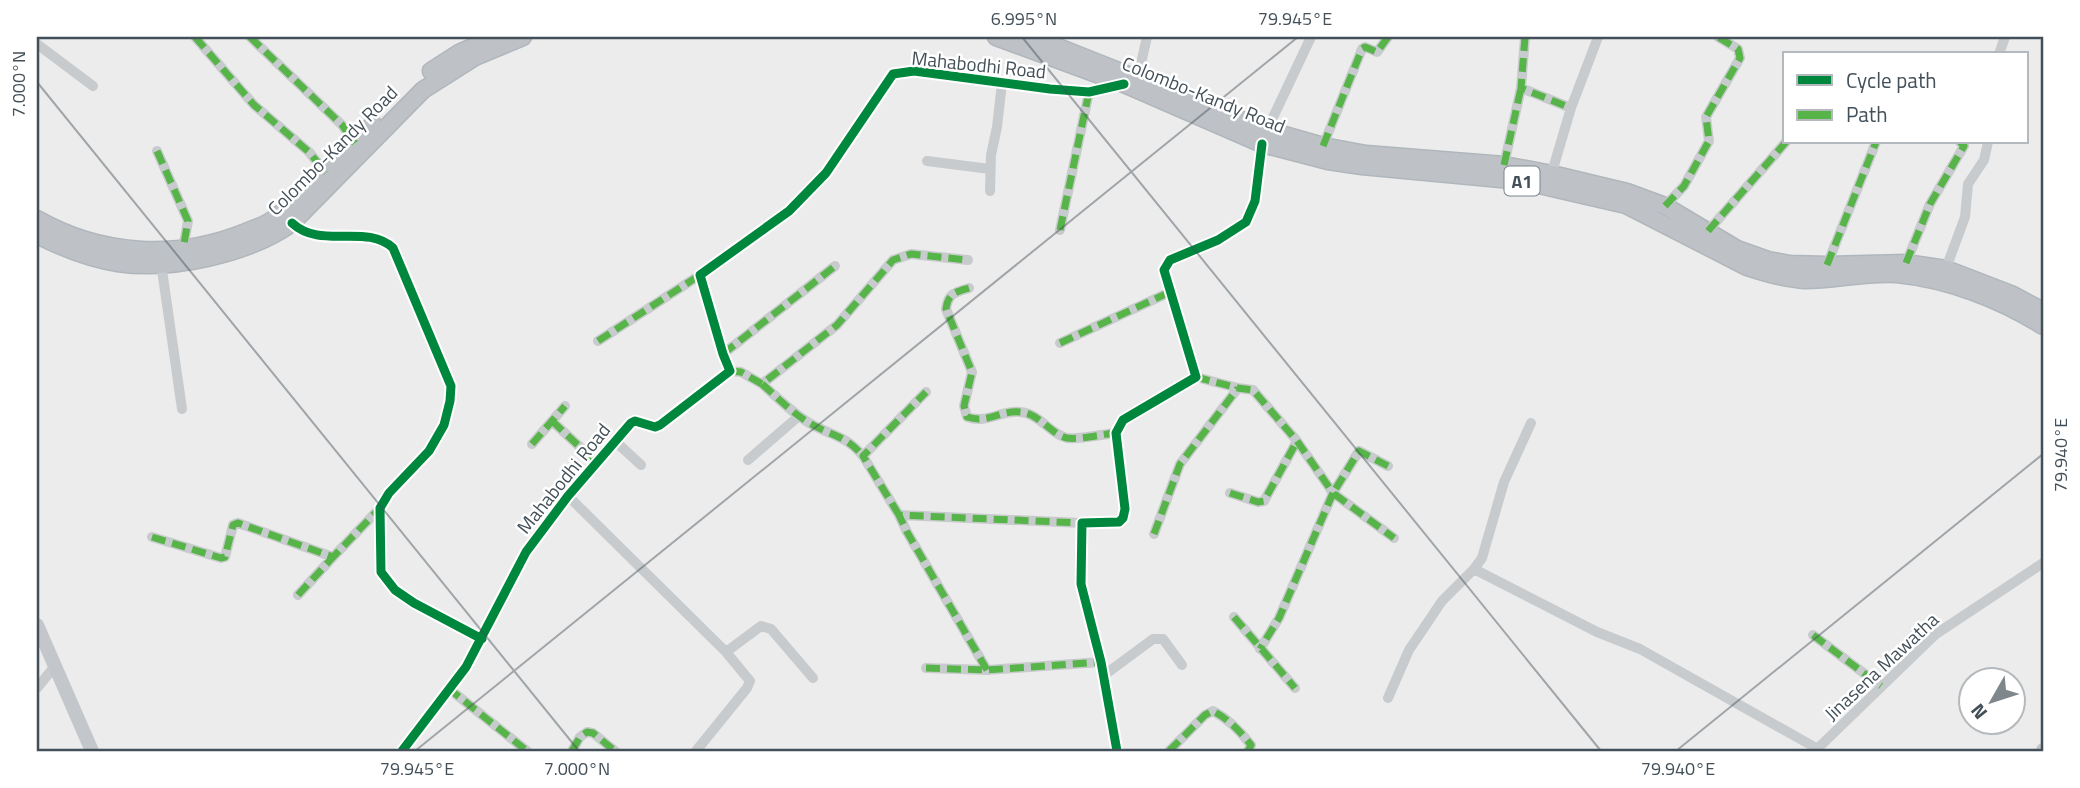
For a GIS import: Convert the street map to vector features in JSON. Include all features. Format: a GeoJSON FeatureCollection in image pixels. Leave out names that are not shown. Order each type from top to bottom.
{"type":"FeatureCollection","features":[{"type":"Feature","properties":{"kind":"highway","name":"Colombo-Kandy Road"},"geometry":{"type":"LineString","coordinates":[[37,219],[67,235],[116,249],[183,249],[226,240],[271,222],[326,173],[417,81],[459,53],[495,37]]}},
{"type":"Feature","properties":{"kind":"highway","name":"Colombo-Kandy Road"},"geometry":{"type":"LineString","coordinates":[[37,235],[67,248],[117,263],[144,265],[227,254],[280,232],[292,223],[423,90],[475,57],[523,37]]}},
{"type":"Feature","properties":{"kind":"highway","name":"Colombo-Kandy Road"},"geometry":{"type":"LineString","coordinates":[[996,37],[1132,83]]}},
{"type":"Feature","properties":{"kind":"highway","name":"Colombo-Kandy Road"},"geometry":{"type":"LineString","coordinates":[[1033,37],[1132,83],[1265,137],[1339,163],[1521,181],[1550,180],[1627,192],[1665,206],[1737,249],[1768,260],[1790,264],[1827,265],[1906,263],[2011,294],[2043,312]]}},
{"type":"Feature","properties":{"kind":"highway","name":"Colombo-Kandy Road"},"geometry":{"type":"LineString","coordinates":[[1265,137],[1366,154],[1504,164],[1626,205],[1747,267],[1763,272],[1802,280],[1895,274],[1943,275],[2043,326]]}},
{"type":"Feature","properties":{"kind":"main road"},"geometry":{"type":"LineString","coordinates":[[37,625],[92,751]]}},
{"type":"Feature","properties":{"kind":"street"},"geometry":{"type":"LineString","coordinates":[[195,37],[254,105],[309,152],[326,173]]}},
{"type":"Feature","properties":{"kind":"street"},"geometry":{"type":"LineString","coordinates":[[250,37],[342,125],[355,143]]}},
{"type":"Feature","properties":{"kind":"street"},"geometry":{"type":"LineString","coordinates":[[1132,83],[1147,37]]}},
{"type":"Feature","properties":{"kind":"street"},"geometry":{"type":"LineString","coordinates":[[1196,377],[1164,270],[1170,260],[1218,240],[1246,222],[1255,201],[1265,137],[1311,37]]}},
{"type":"Feature","properties":{"kind":"street"},"geometry":{"type":"LineString","coordinates":[[1323,146],[1362,49],[1365,47],[1377,51],[1388,37]]}},
{"type":"Feature","properties":{"kind":"street"},"geometry":{"type":"LineString","coordinates":[[1504,164],[1521,88],[1525,37]]}},
{"type":"Feature","properties":{"kind":"street"},"geometry":{"type":"LineString","coordinates":[[1550,180],[1571,108],[1598,37]]}},
{"type":"Feature","properties":{"kind":"street"},"geometry":{"type":"LineString","coordinates":[[1665,206],[1684,186],[1709,141],[1706,117],[1740,58],[1738,49],[1718,37]]}},
{"type":"Feature","properties":{"kind":"street"},"geometry":{"type":"LineString","coordinates":[[37,44],[93,86]]}},
{"type":"Feature","properties":{"kind":"street","name":"Mahabodhi Road"},"geometry":{"type":"LineString","coordinates":[[701,275],[789,211],[825,173],[893,74],[914,71],[1089,92],[1132,83]]}},
{"type":"Feature","properties":{"kind":"street"},"geometry":{"type":"LineString","coordinates":[[990,191],[990,155],[997,127],[1002,83]]}},
{"type":"Feature","properties":{"kind":"street"},"geometry":{"type":"LineString","coordinates":[[1521,88],[1571,108]]}},
{"type":"Feature","properties":{"kind":"street"},"geometry":{"type":"LineString","coordinates":[[1060,230],[1089,92]]}},
{"type":"Feature","properties":{"kind":"street"},"geometry":{"type":"LineString","coordinates":[[1708,231],[1784,144]]}},
{"type":"Feature","properties":{"kind":"street"},"geometry":{"type":"LineString","coordinates":[[1827,265],[1875,144]]}},
{"type":"Feature","properties":{"kind":"street"},"geometry":{"type":"LineString","coordinates":[[1906,263],[1930,204],[1964,146],[1962,144]]}},
{"type":"Feature","properties":{"kind":"street"},"geometry":{"type":"LineString","coordinates":[[1943,275],[1965,218],[1968,184],[1984,160],[1988,144]]}},
{"type":"Feature","properties":{"kind":"street"},"geometry":{"type":"LineString","coordinates":[[157,150],[188,220],[183,249]]}},
{"type":"Feature","properties":{"kind":"street"},"geometry":{"type":"LineString","coordinates":[[927,161],[990,169]]}},
{"type":"Feature","properties":{"kind":"street"},"geometry":{"type":"LineString","coordinates":[[292,223],[301,232],[314,236],[375,238],[385,241],[393,248],[451,386],[444,425],[429,451],[389,493],[380,508],[298,595]]}},
{"type":"Feature","properties":{"kind":"street"},"geometry":{"type":"LineString","coordinates":[[762,384],[837,325],[892,260],[911,254],[968,260]]}},
{"type":"Feature","properties":{"kind":"street"},"geometry":{"type":"LineString","coordinates":[[162,263],[182,409]]}},
{"type":"Feature","properties":{"kind":"street"},"geometry":{"type":"LineString","coordinates":[[723,354],[835,266]]}},
{"type":"Feature","properties":{"kind":"street"},"geometry":{"type":"LineString","coordinates":[[598,341],[701,275],[730,371],[741,372],[762,384],[799,416],[852,443],[863,456],[899,515],[987,670]]}},
{"type":"Feature","properties":{"kind":"street"},"geometry":{"type":"LineString","coordinates":[[970,288],[951,294],[946,309],[971,372],[964,406],[967,418],[978,421],[1022,411],[1069,438],[1116,433]]}},
{"type":"Feature","properties":{"kind":"street"},"geometry":{"type":"LineString","coordinates":[[1060,343],[1171,292]]}},
{"type":"Feature","properties":{"kind":"street","name":"Mahabodhi Road"},"geometry":{"type":"LineString","coordinates":[[402,751],[466,667],[526,552],[596,462],[633,422],[655,427],[660,425],[730,371]]}},
{"type":"Feature","properties":{"kind":"street"},"geometry":{"type":"LineString","coordinates":[[899,515],[1082,523],[1119,522],[1124,517],[1125,509],[1116,433],[1123,421],[1196,377],[1253,390],[1297,441],[1333,493],[1394,538]]}},
{"type":"Feature","properties":{"kind":"street"},"geometry":{"type":"LineString","coordinates":[[1154,534],[1180,464],[1238,388]]}},
{"type":"Feature","properties":{"kind":"street"},"geometry":{"type":"LineString","coordinates":[[863,456],[926,392]]}},
{"type":"Feature","properties":{"kind":"street"},"geometry":{"type":"LineString","coordinates":[[532,444],[565,406]]}},
{"type":"Feature","properties":{"kind":"street"},"geometry":{"type":"LineString","coordinates":[[748,460],[799,416]]}},
{"type":"Feature","properties":{"kind":"street"},"geometry":{"type":"LineString","coordinates":[[552,421],[596,462]]}},
{"type":"Feature","properties":{"kind":"street"},"geometry":{"type":"LineString","coordinates":[[1388,698],[1409,650],[1442,601],[1475,569],[1482,558],[1504,482],[1531,423]]}},
{"type":"Feature","properties":{"kind":"street"},"geometry":{"type":"LineString","coordinates":[[615,441],[641,465]]}},
{"type":"Feature","properties":{"kind":"street"},"geometry":{"type":"LineString","coordinates":[[1230,493],[1258,502],[1264,501],[1297,441]]}},
{"type":"Feature","properties":{"kind":"street"},"geometry":{"type":"LineString","coordinates":[[1260,649],[1279,618],[1333,493],[1359,451],[1388,466]]}},
{"type":"Feature","properties":{"kind":"street"},"geometry":{"type":"LineString","coordinates":[[568,496],[726,652],[750,681],[696,751]]}},
{"type":"Feature","properties":{"kind":"street"},"geometry":{"type":"LineString","coordinates":[[380,508],[381,572],[394,590],[482,639]]}},
{"type":"Feature","properties":{"kind":"street"},"geometry":{"type":"LineString","coordinates":[[152,537],[220,558],[225,557],[233,525],[238,523],[332,557]]}},
{"type":"Feature","properties":{"kind":"street"},"geometry":{"type":"LineString","coordinates":[[1082,523],[1081,584],[1101,662],[1117,751]]}},
{"type":"Feature","properties":{"kind":"street","name":"Jinasena Mawatha"},"geometry":{"type":"LineString","coordinates":[[1816,750],[1936,634],[2043,563]]}},
{"type":"Feature","properties":{"kind":"street"},"geometry":{"type":"LineString","coordinates":[[1475,569],[1597,632],[1640,649],[1816,750]]}},
{"type":"Feature","properties":{"kind":"street"},"geometry":{"type":"LineString","coordinates":[[1234,617],[1295,688]]}},
{"type":"Feature","properties":{"kind":"street"},"geometry":{"type":"LineString","coordinates":[[726,652],[761,626],[766,626],[813,678]]}},
{"type":"Feature","properties":{"kind":"street"},"geometry":{"type":"LineString","coordinates":[[1813,635],[1881,686]]}},
{"type":"Feature","properties":{"kind":"street"},"geometry":{"type":"LineString","coordinates":[[1103,676],[1158,637],[1163,639],[1182,665]]}},
{"type":"Feature","properties":{"kind":"street"},"geometry":{"type":"LineString","coordinates":[[926,668],[987,670],[1101,662]]}},
{"type":"Feature","properties":{"kind":"street"},"geometry":{"type":"LineString","coordinates":[[37,688],[55,666]]}},
{"type":"Feature","properties":{"kind":"street"},"geometry":{"type":"LineString","coordinates":[[448,688],[527,751]]}},
{"type":"Feature","properties":{"kind":"street"},"geometry":{"type":"LineString","coordinates":[[1169,751],[1213,710],[1246,739],[1251,745],[1248,751]]}},
{"type":"Feature","properties":{"kind":"street"},"geometry":{"type":"LineString","coordinates":[[572,751],[580,737],[587,732],[593,733],[615,751]]}},
{"type":"Feature","properties":{"kind":"marked path"},"geometry":{"type":"LineString","coordinates":[[195,37],[254,105],[309,152],[326,173]]}},
{"type":"Feature","properties":{"kind":"marked path"},"geometry":{"type":"LineString","coordinates":[[250,37],[342,125],[355,143]]}},
{"type":"Feature","properties":{"kind":"marked path"},"geometry":{"type":"LineString","coordinates":[[1323,146],[1362,49],[1365,47],[1377,52],[1388,37]]}},
{"type":"Feature","properties":{"kind":"marked path"},"geometry":{"type":"LineString","coordinates":[[1525,37],[1521,88],[1571,108]]}},
{"type":"Feature","properties":{"kind":"marked path"},"geometry":{"type":"LineString","coordinates":[[1665,206],[1684,186],[1709,141],[1706,117],[1740,58],[1738,49],[1718,37]]}},
{"type":"Feature","properties":{"kind":"marked path"},"geometry":{"type":"LineString","coordinates":[[1504,165],[1521,88]]}},
{"type":"Feature","properties":{"kind":"marked path"},"geometry":{"type":"LineString","coordinates":[[1060,230],[1089,92]]}},
{"type":"Feature","properties":{"kind":"marked path"},"geometry":{"type":"LineString","coordinates":[[1708,231],[1784,144]]}},
{"type":"Feature","properties":{"kind":"marked path"},"geometry":{"type":"LineString","coordinates":[[1827,265],[1875,144]]}},
{"type":"Feature","properties":{"kind":"marked path"},"geometry":{"type":"LineString","coordinates":[[1906,263],[1930,204],[1964,146],[1962,144]]}},
{"type":"Feature","properties":{"kind":"marked path"},"geometry":{"type":"LineString","coordinates":[[157,151],[188,221],[183,249]]}},
{"type":"Feature","properties":{"kind":"marked path"},"geometry":{"type":"LineString","coordinates":[[730,371],[741,372],[762,384],[837,325],[893,260],[911,254],[968,260]]}},
{"type":"Feature","properties":{"kind":"marked path"},"geometry":{"type":"LineString","coordinates":[[723,354],[835,266]]}},
{"type":"Feature","properties":{"kind":"marked path"},"geometry":{"type":"LineString","coordinates":[[598,341],[700,275]]}},
{"type":"Feature","properties":{"kind":"marked path"},"geometry":{"type":"LineString","coordinates":[[969,288],[951,296],[946,309],[972,372],[964,406],[967,417],[981,419],[1020,412],[1033,416],[1067,438],[1116,433]]}},
{"type":"Feature","properties":{"kind":"marked path"},"geometry":{"type":"LineString","coordinates":[[1060,343],[1170,292]]}},
{"type":"Feature","properties":{"kind":"marked path"},"geometry":{"type":"LineString","coordinates":[[1196,377],[1253,390],[1297,441],[1333,493],[1279,618],[1260,649]]}},
{"type":"Feature","properties":{"kind":"marked path"},"geometry":{"type":"LineString","coordinates":[[762,384],[799,416],[846,441],[863,456]]}},
{"type":"Feature","properties":{"kind":"marked path"},"geometry":{"type":"LineString","coordinates":[[1154,534],[1180,464],[1238,388]]}},
{"type":"Feature","properties":{"kind":"marked path"},"geometry":{"type":"LineString","coordinates":[[899,515],[863,456],[926,392]]}},
{"type":"Feature","properties":{"kind":"marked path"},"geometry":{"type":"LineString","coordinates":[[532,444],[565,406]]}},
{"type":"Feature","properties":{"kind":"marked path"},"geometry":{"type":"LineString","coordinates":[[552,421],[596,462]]}},
{"type":"Feature","properties":{"kind":"marked path"},"geometry":{"type":"LineString","coordinates":[[1230,493],[1258,502],[1264,501],[1297,441]]}},
{"type":"Feature","properties":{"kind":"marked path"},"geometry":{"type":"LineString","coordinates":[[1388,466],[1359,451],[1333,493],[1394,538]]}},
{"type":"Feature","properties":{"kind":"marked path"},"geometry":{"type":"LineString","coordinates":[[152,537],[221,558],[225,557],[233,525],[238,523],[333,557],[380,508]]}},
{"type":"Feature","properties":{"kind":"marked path"},"geometry":{"type":"LineString","coordinates":[[987,670],[899,515],[1082,523]]}},
{"type":"Feature","properties":{"kind":"marked path"},"geometry":{"type":"LineString","coordinates":[[298,595],[333,557]]}},
{"type":"Feature","properties":{"kind":"marked path"},"geometry":{"type":"LineString","coordinates":[[1234,617],[1295,688]]}},
{"type":"Feature","properties":{"kind":"marked path"},"geometry":{"type":"LineString","coordinates":[[1813,635],[1881,686]]}},
{"type":"Feature","properties":{"kind":"marked path"},"geometry":{"type":"LineString","coordinates":[[926,668],[987,670],[1101,662]]}},
{"type":"Feature","properties":{"kind":"marked path"},"geometry":{"type":"LineString","coordinates":[[448,688],[527,751]]}},
{"type":"Feature","properties":{"kind":"marked path"},"geometry":{"type":"LineString","coordinates":[[1169,751],[1205,715],[1213,711],[1229,721],[1243,735],[1251,745],[1248,751]]}},
{"type":"Feature","properties":{"kind":"marked path"},"geometry":{"type":"LineString","coordinates":[[572,751],[580,737],[587,732],[593,733],[615,751]]}},
{"type":"Feature","properties":{"kind":"cycle path"},"geometry":{"type":"LineString","coordinates":[[402,751],[466,667],[526,552],[568,496],[631,423],[635,421],[655,427],[660,425],[730,371],[700,275],[789,211],[826,173],[893,74],[914,71],[1089,92],[1124,84]]}},
{"type":"Feature","properties":{"kind":"cycle path"},"geometry":{"type":"LineString","coordinates":[[1117,751],[1101,662],[1081,584],[1082,523],[1119,522],[1123,518],[1125,509],[1116,433],[1123,420],[1196,377],[1164,270],[1170,260],[1218,240],[1246,222],[1255,201],[1262,144]]}},
{"type":"Feature","properties":{"kind":"cycle path"},"geometry":{"type":"LineString","coordinates":[[292,223],[316,235],[370,237],[393,248],[451,386],[444,425],[429,451],[389,493],[380,508],[381,572],[395,590],[414,603],[482,639]]}}]}
